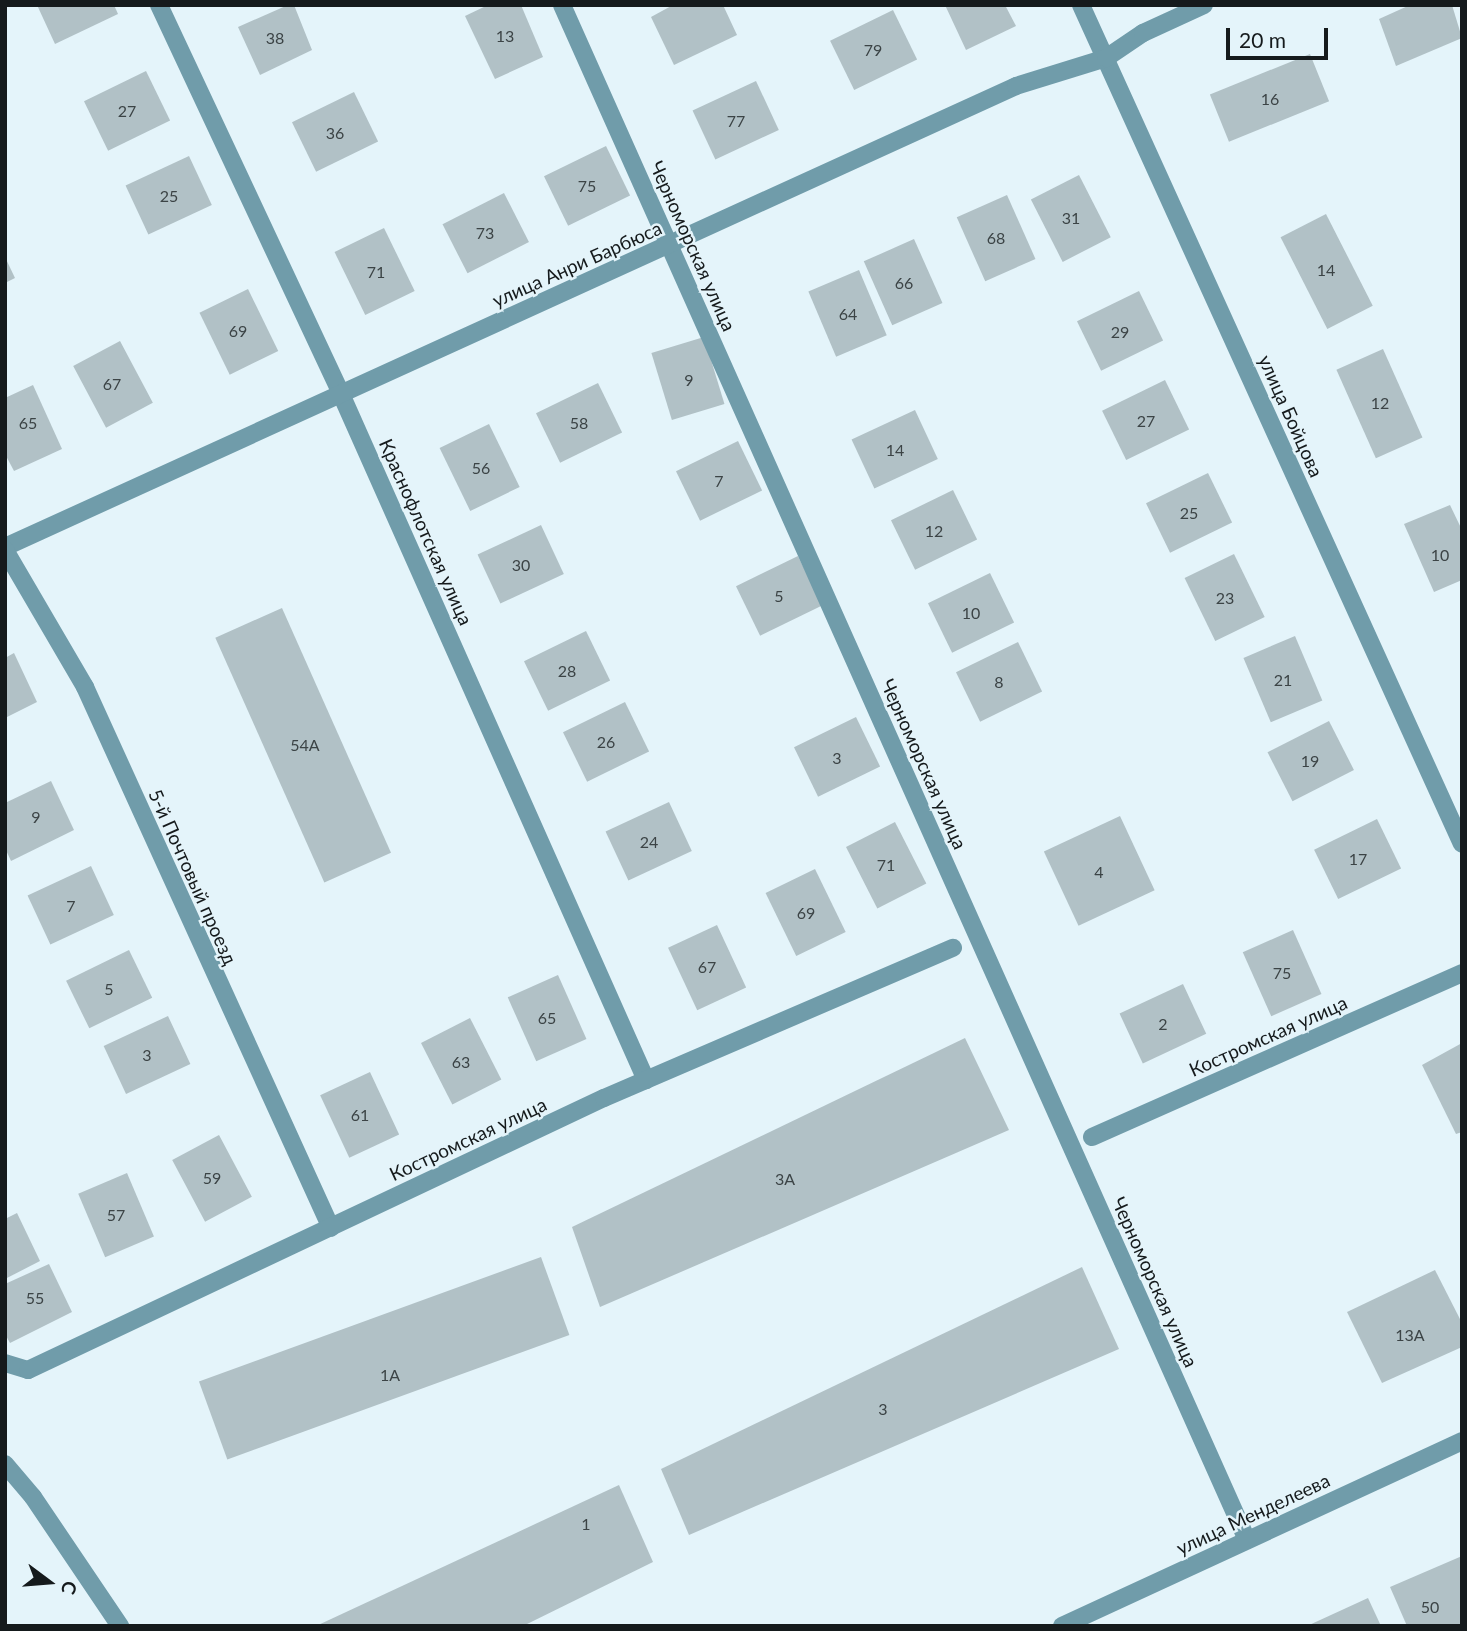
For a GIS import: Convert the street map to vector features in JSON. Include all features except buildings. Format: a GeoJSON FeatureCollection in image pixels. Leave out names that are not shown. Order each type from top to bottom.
{"type":"FeatureCollection","features":[{"type":"Feature","properties":{"kind":"street","name":"Краснофлотская улица"},"geometry":{"type":"LineString","coordinates":[[159,5],[341,394],[646,1080]]}},
{"type":"Feature","properties":{"kind":"street","name":"Черноморская улица"},"geometry":{"type":"LineString","coordinates":[[562,5],[1247,1540]]}},
{"type":"Feature","properties":{"kind":"street","name":"улица Бойцова"},"geometry":{"type":"LineString","coordinates":[[1081,5],[1462,844]]}},
{"type":"Feature","properties":{"kind":"street","name":"улица Анри Барбюса"},"geometry":{"type":"LineString","coordinates":[[5,548],[1016,86],[1106,58],[1143,33],[1204,5]]}},
{"type":"Feature","properties":{"kind":"street","name":"5-й Почтовый проезд"},"geometry":{"type":"LineString","coordinates":[[5,548],[85,687],[331,1228]]}},
{"type":"Feature","properties":{"kind":"street","name":"Костромская улица"},"geometry":{"type":"LineString","coordinates":[[5,1363],[29,1370],[646,1080],[953,948]]}},
{"type":"Feature","properties":{"kind":"street","name":"Костромская улица"},"geometry":{"type":"LineString","coordinates":[[1092,1137],[1462,973]]}},
{"type":"Feature","properties":{"kind":"street","name":"улица Менделеева"},"geometry":{"type":"LineString","coordinates":[[1062,1626],[1462,1441]]}},
{"type":"Feature","properties":{"kind":"street"},"geometry":{"type":"LineString","coordinates":[[5,1464],[33,1497],[120,1626]]}}]}
